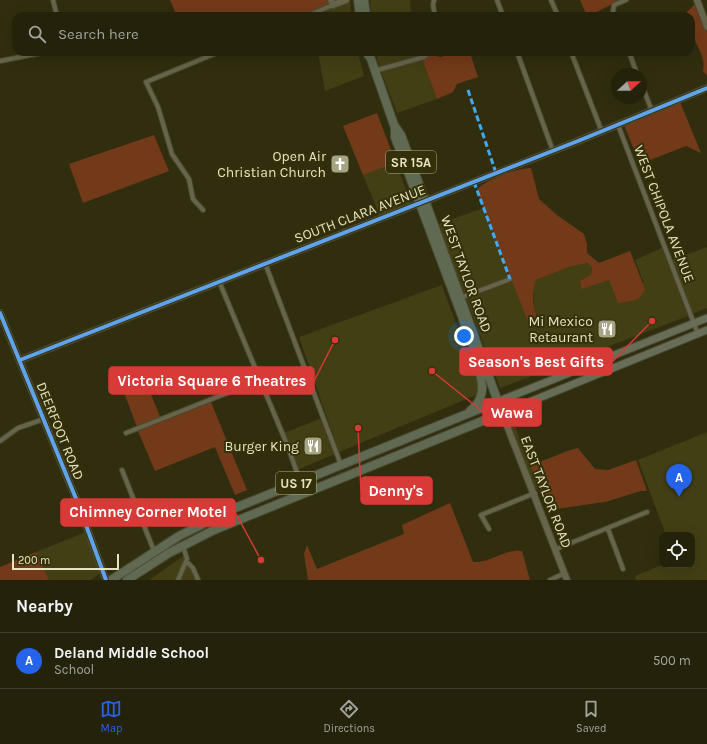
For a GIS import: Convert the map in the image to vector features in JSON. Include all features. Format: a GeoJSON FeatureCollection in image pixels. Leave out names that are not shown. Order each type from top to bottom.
{"type":"FeatureCollection","features":[{"type":"Feature","properties":{"kind":"highway"},"geometry":{"type":"LineString","coordinates":[[360,0],[360,12]]}},
{"type":"Feature","properties":{"kind":"highway"},"geometry":{"type":"LineString","coordinates":[[364,0],[365,12]]}},
{"type":"Feature","properties":{"kind":"highway","name":"SR 15A"},"geometry":{"type":"LineString","coordinates":[[371,56],[374,71]]}},
{"type":"Feature","properties":{"kind":"highway","name":"WEST TAYLOR ROAD"},"geometry":{"type":"LineString","coordinates":[[374,71],[394,126],[395,137],[422,201],[458,302],[467,325],[472,331],[497,402]]}},
{"type":"Feature","properties":{"kind":"highway","name":"WEST TAYLOR ROAD"},"geometry":{"type":"LineString","coordinates":[[422,201],[440,260],[457,299],[475,355],[502,413]]}},
{"type":"Feature","properties":{"kind":"highway"},"geometry":{"type":"LineString","coordinates":[[465,415],[474,408],[481,399],[483,392],[475,355]]}},
{"type":"Feature","properties":{"kind":"highway","name":"US 17"},"geometry":{"type":"LineString","coordinates":[[111,580],[154,551],[235,508],[497,402]]}},
{"type":"Feature","properties":{"kind":"highway","name":"US 17"},"geometry":{"type":"LineString","coordinates":[[127,580],[183,545],[221,527],[502,413]]}},
{"type":"Feature","properties":{"kind":"highway"},"geometry":{"type":"LineString","coordinates":[[346,476],[349,467],[359,458]]}},
{"type":"Feature","properties":{"kind":"highway"},"geometry":{"type":"LineString","coordinates":[[332,482],[339,475],[342,465]]}},
{"type":"Feature","properties":{"kind":"highway"},"geometry":{"type":"LineString","coordinates":[[183,545],[185,537],[191,530]]}},
{"type":"Feature","properties":{"kind":"highway"},"geometry":{"type":"LineString","coordinates":[[116,580],[122,572]]}},
{"type":"Feature","properties":{"kind":"main road","name":"US 17"},"geometry":{"type":"LineString","coordinates":[[497,402],[707,318]]}},
{"type":"Feature","properties":{"kind":"main road","name":"US 17"},"geometry":{"type":"LineString","coordinates":[[502,413],[707,330]]}},
{"type":"Feature","properties":{"kind":"street"},"geometry":{"type":"LineString","coordinates":[[53,0],[56,12]]}},
{"type":"Feature","properties":{"kind":"street"},"geometry":{"type":"LineString","coordinates":[[313,12],[332,2],[346,0]]}},
{"type":"Feature","properties":{"kind":"street"},"geometry":{"type":"LineString","coordinates":[[360,0],[364,12]]}},
{"type":"Feature","properties":{"kind":"street"},"geometry":{"type":"LineString","coordinates":[[434,0],[435,12]]}},
{"type":"Feature","properties":{"kind":"street"},"geometry":{"type":"LineString","coordinates":[[497,0],[502,12]]}},
{"type":"Feature","properties":{"kind":"street"},"geometry":{"type":"LineString","coordinates":[[551,0],[556,12]]}},
{"type":"Feature","properties":{"kind":"street"},"geometry":{"type":"LineString","coordinates":[[614,12],[614,5],[626,0]]}},
{"type":"Feature","properties":{"kind":"street"},"geometry":{"type":"LineString","coordinates":[[697,0],[707,27]]}},
{"type":"Feature","properties":{"kind":"street"},"geometry":{"type":"LineString","coordinates":[[0,61],[26,56]]}},
{"type":"Feature","properties":{"kind":"street"},"geometry":{"type":"LineString","coordinates":[[203,210],[193,199],[189,179],[172,154],[158,107],[146,82],[209,56]]}},
{"type":"Feature","properties":{"kind":"street"},"geometry":{"type":"LineString","coordinates":[[374,71],[425,56]]}},
{"type":"Feature","properties":{"kind":"street"},"geometry":{"type":"LineString","coordinates":[[518,56],[553,151]]}},
{"type":"Feature","properties":{"kind":"street"},"geometry":{"type":"LineString","coordinates":[[573,56],[602,132]]}},
{"type":"Feature","properties":{"kind":"street"},"geometry":{"type":"LineString","coordinates":[[630,56],[635,68]]}},
{"type":"Feature","properties":{"kind":"street","name":"SOUTH CLARA AVENUE"},"geometry":{"type":"LineString","coordinates":[[20,360],[706,90]]}},
{"type":"Feature","properties":{"kind":"street"},"geometry":{"type":"LineString","coordinates":[[647,98],[652,111]]}},
{"type":"Feature","properties":{"kind":"street","name":"WEST CHIPOLA AVENUE"},"geometry":{"type":"LineString","coordinates":[[618,125],[698,334]]}},
{"type":"Feature","properties":{"kind":"street"},"geometry":{"type":"LineString","coordinates":[[265,263],[342,465]]}},
{"type":"Feature","properties":{"kind":"street"},"geometry":{"type":"LineString","coordinates":[[457,299],[510,279]]}},
{"type":"Feature","properties":{"kind":"street"},"geometry":{"type":"LineString","coordinates":[[219,281],[291,453],[300,481]]}},
{"type":"Feature","properties":{"kind":"street","name":"DEERFOOT ROAD"},"geometry":{"type":"LineString","coordinates":[[0,312],[44,419],[106,580]]}},
{"type":"Feature","properties":{"kind":"street"},"geometry":{"type":"LineString","coordinates":[[126,433],[260,380]]}},
{"type":"Feature","properties":{"kind":"street","name":"EAST TAYLOR ROAD"},"geometry":{"type":"LineString","coordinates":[[502,413],[535,494],[567,580]]}},
{"type":"Feature","properties":{"kind":"street"},"geometry":{"type":"LineString","coordinates":[[0,441],[18,428],[44,419]]}},
{"type":"Feature","properties":{"kind":"street"},"geometry":{"type":"LineString","coordinates":[[122,470],[154,551]]}},
{"type":"Feature","properties":{"kind":"street"},"geometry":{"type":"LineString","coordinates":[[489,529],[481,515],[535,494]]}},
{"type":"Feature","properties":{"kind":"street"},"geometry":{"type":"LineString","coordinates":[[556,549],[647,512]]}},
{"type":"Feature","properties":{"kind":"street"},"geometry":{"type":"LineString","coordinates":[[608,529],[623,569]]}},
{"type":"Feature","properties":{"kind":"street"},"geometry":{"type":"LineString","coordinates":[[178,580],[186,561],[187,554],[183,545]]}},
{"type":"Feature","properties":{"kind":"street"},"geometry":{"type":"LineString","coordinates":[[186,561],[193,568],[198,580]]}},
{"type":"Feature","properties":{"kind":"street"},"geometry":{"type":"LineString","coordinates":[[550,580],[565,573]]}},
{"type":"Feature","properties":{"kind":"shaded area"},"geometry":{"type":"Polygon","coordinates":[[[170,0],[329,0],[330,4],[311,12],[175,12],[170,0]]]}},
{"type":"Feature","properties":{"kind":"shaded area"},"geometry":{"type":"Polygon","coordinates":[[[350,0],[351,12],[321,12],[350,0]]]}},
{"type":"Feature","properties":{"kind":"shaded area"},"geometry":{"type":"Polygon","coordinates":[[[370,0],[410,0],[411,12],[371,12],[370,0]]]}},
{"type":"Feature","properties":{"kind":"shaded area"},"geometry":{"type":"Polygon","coordinates":[[[580,0],[621,0],[596,12],[585,12],[580,0]]]}},
{"type":"Feature","properties":{"kind":"shaded area"},"geometry":{"type":"Polygon","coordinates":[[[696,3],[707,32],[707,76],[703,71],[704,65],[702,56],[695,39],[695,12],[687,12],[696,3]]]}},
{"type":"Feature","properties":{"kind":"shaded area"},"geometry":{"type":"Polygon","coordinates":[[[319,56],[359,56],[364,76],[325,91],[319,56]]]}},
{"type":"Feature","properties":{"kind":"shaded area"},"geometry":{"type":"Polygon","coordinates":[[[376,56],[421,56],[380,68],[376,56]]]}},
{"type":"Feature","properties":{"kind":"shaded area"},"geometry":{"type":"Polygon","coordinates":[[[429,56],[471,56],[478,77],[457,84],[453,92],[437,99],[422,59],[429,56]]]}},
{"type":"Feature","properties":{"kind":"shaded area"},"geometry":{"type":"Polygon","coordinates":[[[422,59],[437,99],[397,113],[381,71],[422,59]]]}},
{"type":"Feature","properties":{"kind":"shaded area"},"geometry":{"type":"Polygon","coordinates":[[[680,102],[701,153],[686,146],[640,164],[624,125],[680,102]]]}},
{"type":"Feature","properties":{"kind":"shaded area"},"geometry":{"type":"Polygon","coordinates":[[[377,113],[396,163],[363,175],[343,126],[377,113]]]}},
{"type":"Feature","properties":{"kind":"shaded area"},"geometry":{"type":"Polygon","coordinates":[[[154,135],[169,171],[83,203],[69,164],[154,135]]]}},
{"type":"Feature","properties":{"kind":"shaded area"},"geometry":{"type":"Polygon","coordinates":[[[396,163],[411,203],[380,216],[363,175],[396,163]]]}},
{"type":"Feature","properties":{"kind":"shaded area"},"geometry":{"type":"Polygon","coordinates":[[[531,168],[539,199],[557,215],[584,234],[587,244],[587,253],[599,263],[630,251],[645,289],[638,299],[618,303],[609,280],[582,289],[580,281],[591,275],[592,268],[588,263],[572,266],[536,280],[533,303],[536,319],[528,322],[477,189],[502,175],[517,170],[531,168]]]}},
{"type":"Feature","properties":{"kind":"shaded area"},"geometry":{"type":"Polygon","coordinates":[[[484,208],[510,277],[464,295],[438,224],[484,208]]]}},
{"type":"Feature","properties":{"kind":"shaded area"},"geometry":{"type":"Polygon","coordinates":[[[707,247],[707,308],[692,314],[672,260],[707,247]]]}},
{"type":"Feature","properties":{"kind":"shaded area"},"geometry":{"type":"Polygon","coordinates":[[[662,248],[688,316],[500,388],[466,298],[512,280],[528,322],[537,315],[534,306],[533,289],[536,280],[572,266],[588,263],[592,268],[591,275],[609,280],[644,283],[635,260],[662,248]]]}},
{"type":"Feature","properties":{"kind":"shaded area"},"geometry":{"type":"Polygon","coordinates":[[[442,285],[481,393],[339,452],[299,337],[442,285]]]}},
{"type":"Feature","properties":{"kind":"shaded area"},"geometry":{"type":"Polygon","coordinates":[[[141,370],[161,419],[137,427],[119,379],[141,370]]]}},
{"type":"Feature","properties":{"kind":"shaded area"},"geometry":{"type":"Polygon","coordinates":[[[211,402],[247,490],[235,495],[215,447],[155,471],[138,431],[211,402]]]}},
{"type":"Feature","properties":{"kind":"shaded area"},"geometry":{"type":"Polygon","coordinates":[[[510,414],[540,488],[535,490],[506,416],[510,414]]]}},
{"type":"Feature","properties":{"kind":"shaded area"},"geometry":{"type":"Polygon","coordinates":[[[322,418],[335,454],[299,469],[284,433],[322,418]]]}},
{"type":"Feature","properties":{"kind":"shaded area"},"geometry":{"type":"Polygon","coordinates":[[[707,432],[707,580],[636,580],[635,576],[659,566],[659,568],[695,568],[695,532],[665,532],[638,460],[707,432]]]}},
{"type":"Feature","properties":{"kind":"shaded area"},"geometry":{"type":"Polygon","coordinates":[[[578,448],[595,469],[608,470],[636,460],[647,491],[641,491],[605,502],[556,509],[551,506],[546,502],[543,496],[530,464],[578,448]]]}},
{"type":"Feature","properties":{"kind":"shaded area"},"geometry":{"type":"Polygon","coordinates":[[[450,503],[473,562],[479,562],[509,552],[522,551],[530,580],[308,580],[304,554],[307,545],[317,569],[404,534],[402,525],[450,503]]]}},
{"type":"Feature","properties":{"kind":"shaded area"},"geometry":{"type":"Polygon","coordinates":[[[86,532],[101,572],[91,580],[49,580],[36,552],[86,532]]]}},
{"type":"Feature","properties":{"kind":"shaded area"},"geometry":{"type":"Polygon","coordinates":[[[36,552],[49,580],[0,580],[0,567],[36,552]]]}},
{"type":"Feature","properties":{"kind":"shaded area"},"geometry":{"type":"Polygon","coordinates":[[[185,555],[184,562],[176,580],[149,580],[185,555]]]}},
{"type":"Feature","properties":{"kind":"shaded area"},"geometry":{"type":"Polygon","coordinates":[[[187,565],[191,569],[195,580],[180,580],[187,565]]]}},
{"type":"Feature","properties":{"kind":"marked path"},"geometry":{"type":"LineString","coordinates":[[468,90],[496,173]]}},
{"type":"Feature","properties":{"kind":"marked path"},"geometry":{"type":"LineString","coordinates":[[474,182],[510,279]]}},
{"type":"Feature","properties":{"kind":"cycle path"},"geometry":{"type":"LineString","coordinates":[[20,360],[578,141],[707,88]]}},
{"type":"Feature","properties":{"kind":"cycle path"},"geometry":{"type":"LineString","coordinates":[[0,313],[79,506],[106,580]]}},
{"type":"Feature","properties":{"kind":"place","name":"Open Air Christian Church"},"geometry":{"type":"Point","coordinates":[340,164]}},
{"type":"Feature","properties":{"kind":"place","name":"Season's Best Gifts"},"geometry":{"type":"Point","coordinates":[652,321]}},
{"type":"Feature","properties":{"kind":"place","name":"Mi Mexico Retaurant"},"geometry":{"type":"Point","coordinates":[607,329]}},
{"type":"Feature","properties":{"kind":"place","name":"Victoria Square 6 Theatres"},"geometry":{"type":"Point","coordinates":[335,340]}},
{"type":"Feature","properties":{"kind":"place","name":"Wawa"},"geometry":{"type":"Point","coordinates":[432,371]}},
{"type":"Feature","properties":{"kind":"place","name":"Denny's"},"geometry":{"type":"Point","coordinates":[358,428]}},
{"type":"Feature","properties":{"kind":"place","name":"Burger King"},"geometry":{"type":"Point","coordinates":[313,446]}},
{"type":"Feature","properties":{"kind":"place","name":"Deland Middle School"},"geometry":{"type":"Point","coordinates":[679,497]}},
{"type":"Feature","properties":{"kind":"place","name":"Chimney Corner Motel"},"geometry":{"type":"Point","coordinates":[261,560]}}]}
